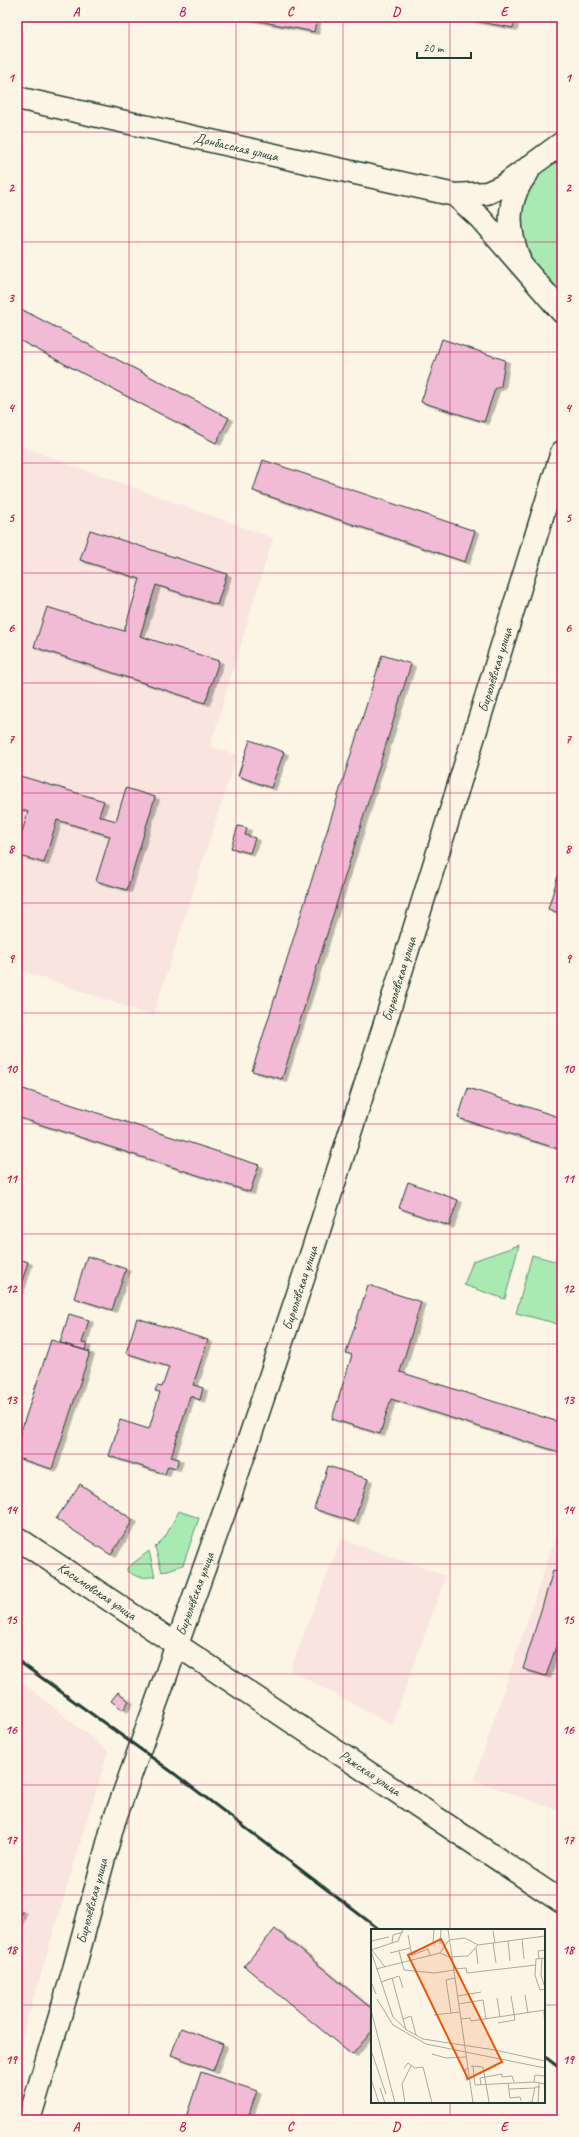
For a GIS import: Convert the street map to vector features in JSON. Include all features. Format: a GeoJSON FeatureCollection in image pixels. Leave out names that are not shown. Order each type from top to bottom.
{"type":"FeatureCollection","features":[{"type":"Feature","properties":{"kind":"street","name":"Донбасская улица"},"geometry":{"type":"LineString","coordinates":[[17,98],[455,195]]}},
{"type":"Feature","properties":{"kind":"street"},"geometry":{"type":"LineString","coordinates":[[455,195],[487,193],[503,186],[562,143]]}},
{"type":"Feature","properties":{"kind":"street"},"geometry":{"type":"LineString","coordinates":[[523,269],[513,243],[509,222],[510,210],[514,194],[520,181],[538,160]]}},
{"type":"Feature","properties":{"kind":"street"},"geometry":{"type":"LineString","coordinates":[[455,195],[480,218],[562,312]]}},
{"type":"Feature","properties":{"kind":"street","name":"Бирюлёвская улица"},"geometry":{"type":"LineString","coordinates":[[29,2120],[74,1969],[114,1821],[231,1493],[312,1252],[385,1025],[562,452]]}},
{"type":"Feature","properties":{"kind":"street","name":"Касимовская улица"},"geometry":{"type":"LineString","coordinates":[[17,1538],[176,1645]]}},
{"type":"Feature","properties":{"kind":"street","name":"Ряжская улица"},"geometry":{"type":"LineString","coordinates":[[176,1645],[562,1902]]}},
{"type":"Feature","properties":{"kind":"shaded area"},"geometry":{"type":"Polygon","coordinates":[[[17,445],[273,538],[210,746],[237,755],[153,1016],[17,969],[17,445]]]}},
{"type":"Feature","properties":{"kind":"shaded area"},"geometry":{"type":"Polygon","coordinates":[[[562,1517],[562,1812],[474,1780],[562,1517]]]}},
{"type":"Feature","properties":{"kind":"shaded area"},"geometry":{"type":"Polygon","coordinates":[[[341,1539],[446,1576],[392,1725],[290,1670],[341,1539]]]}},
{"type":"Feature","properties":{"kind":"shaded area"},"geometry":{"type":"Polygon","coordinates":[[[17,1678],[108,1751],[17,2054],[17,1678]]]}},
{"type":"Feature","properties":{"kind":"green space"},"geometry":{"type":"Polygon","coordinates":[[[562,152],[562,292],[530,260],[515,215],[542,165],[562,152]]]}},
{"type":"Feature","properties":{"kind":"green space"},"geometry":{"type":"Polygon","coordinates":[[[519,1245],[505,1299],[464,1285],[473,1261],[519,1245]]]}},
{"type":"Feature","properties":{"kind":"green space"},"geometry":{"type":"Polygon","coordinates":[[[532,1255],[562,1263],[562,1325],[516,1313],[532,1255]]]}},
{"type":"Feature","properties":{"kind":"green space"},"geometry":{"type":"Polygon","coordinates":[[[179,1511],[199,1518],[183,1565],[162,1572],[155,1547],[165,1537],[179,1511]]]}},
{"type":"Feature","properties":{"kind":"green space"},"geometry":{"type":"Polygon","coordinates":[[[149,1551],[155,1576],[140,1577],[127,1571],[127,1568],[149,1551]]]}},
{"type":"Feature","properties":{"kind":"building"},"geometry":{"type":"Polygon","coordinates":[[[239,17],[317,17],[314,32],[239,17]]]}},
{"type":"Feature","properties":{"kind":"building"},"geometry":{"type":"Polygon","coordinates":[[[471,17],[515,17],[513,28],[470,20],[471,17]]]}},
{"type":"Feature","properties":{"kind":"building"},"geometry":{"type":"Polygon","coordinates":[[[17,307],[229,418],[216,443],[17,339],[17,307]]]}},
{"type":"Feature","properties":{"kind":"building"},"geometry":{"type":"Polygon","coordinates":[[[442,339],[505,360],[501,386],[495,389],[484,422],[421,402],[442,339]]]}},
{"type":"Feature","properties":{"kind":"building"},"geometry":{"type":"Polygon","coordinates":[[[263,460],[475,531],[465,562],[253,491],[263,460]]]}},
{"type":"Feature","properties":{"kind":"building"},"geometry":{"type":"Polygon","coordinates":[[[90,530],[227,574],[217,605],[156,585],[140,636],[219,661],[205,703],[34,647],[47,607],[124,631],[140,579],[80,560],[90,530]]]}},
{"type":"Feature","properties":{"kind":"building"},"geometry":{"type":"Polygon","coordinates":[[[382,655],[411,664],[282,1079],[252,1071],[382,655]]]}},
{"type":"Feature","properties":{"kind":"building"},"geometry":{"type":"Polygon","coordinates":[[[250,740],[284,752],[271,788],[238,776],[250,740]]]}},
{"type":"Feature","properties":{"kind":"building"},"geometry":{"type":"Polygon","coordinates":[[[17,775],[104,801],[99,816],[116,821],[126,788],[155,797],[127,890],[96,881],[110,836],[57,820],[44,863],[17,855],[17,849],[28,812],[17,808],[17,775]]]}},
{"type":"Feature","properties":{"kind":"building"},"geometry":{"type":"Polygon","coordinates":[[[238,826],[247,828],[245,835],[255,838],[250,853],[231,848],[238,826]]]}},
{"type":"Feature","properties":{"kind":"building"},"geometry":{"type":"Polygon","coordinates":[[[562,863],[562,914],[548,909],[562,863]]]}},
{"type":"Feature","properties":{"kind":"building"},"geometry":{"type":"Polygon","coordinates":[[[17,1087],[259,1165],[250,1192],[17,1117],[17,1087]]]}},
{"type":"Feature","properties":{"kind":"building"},"geometry":{"type":"Polygon","coordinates":[[[468,1088],[562,1118],[562,1150],[458,1118],[468,1088]]]}},
{"type":"Feature","properties":{"kind":"building"},"geometry":{"type":"Polygon","coordinates":[[[408,1182],[458,1200],[449,1226],[399,1208],[408,1182]]]}},
{"type":"Feature","properties":{"kind":"building"},"geometry":{"type":"Polygon","coordinates":[[[87,1256],[126,1269],[112,1310],[74,1298],[87,1256]]]}},
{"type":"Feature","properties":{"kind":"building"},"geometry":{"type":"Polygon","coordinates":[[[17,1258],[28,1262],[19,1291],[17,1291],[17,1258]]]}},
{"type":"Feature","properties":{"kind":"building"},"geometry":{"type":"Polygon","coordinates":[[[368,1285],[421,1302],[400,1372],[562,1423],[562,1453],[391,1399],[380,1434],[332,1419],[352,1355],[346,1353],[368,1285]]]}},
{"type":"Feature","properties":{"kind":"building"},"geometry":{"type":"Polygon","coordinates":[[[69,1314],[89,1320],[82,1343],[87,1344],[85,1350],[60,1343],[69,1314]]]}},
{"type":"Feature","properties":{"kind":"building"},"geometry":{"type":"Polygon","coordinates":[[[137,1318],[208,1340],[193,1385],[203,1388],[200,1400],[190,1396],[171,1457],[179,1459],[176,1468],[168,1466],[165,1474],[109,1456],[120,1420],[149,1429],[160,1392],[155,1391],[157,1386],[162,1387],[169,1367],[126,1353],[137,1318]]]}},
{"type":"Feature","properties":{"kind":"building"},"geometry":{"type":"Polygon","coordinates":[[[51,1340],[90,1352],[52,1469],[17,1458],[17,1443],[51,1340]]]}},
{"type":"Feature","properties":{"kind":"building"},"geometry":{"type":"Polygon","coordinates":[[[328,1466],[368,1479],[354,1522],[314,1509],[328,1466]]]}},
{"type":"Feature","properties":{"kind":"building"},"geometry":{"type":"Polygon","coordinates":[[[80,1484],[133,1520],[111,1555],[56,1519],[80,1484]]]}},
{"type":"Feature","properties":{"kind":"building"},"geometry":{"type":"Polygon","coordinates":[[[553,1571],[562,1574],[562,1629],[546,1676],[523,1669],[553,1571]]]}},
{"type":"Feature","properties":{"kind":"building"},"geometry":{"type":"Polygon","coordinates":[[[118,1692],[129,1701],[123,1710],[111,1701],[118,1692]]]}},
{"type":"Feature","properties":{"kind":"building"},"geometry":{"type":"Polygon","coordinates":[[[17,1909],[22,1911],[17,1927],[17,1909]]]}},
{"type":"Feature","properties":{"kind":"building"},"geometry":{"type":"Polygon","coordinates":[[[275,1929],[371,2008],[371,2032],[352,2055],[244,1966],[275,1929]]]}},
{"type":"Feature","properties":{"kind":"building"},"geometry":{"type":"Polygon","coordinates":[[[181,2028],[223,2044],[213,2071],[171,2055],[181,2028]]]}},
{"type":"Feature","properties":{"kind":"building"},"geometry":{"type":"Polygon","coordinates":[[[201,2072],[257,2091],[247,2120],[185,2120],[201,2072]]]}},
{"type":"Feature","properties":{"kind":"railway"},"geometry":{"type":"LineString","coordinates":[[17,1660],[172,1772],[379,1929]]}},
{"type":"Feature","properties":{"kind":"railway"},"geometry":{"type":"LineString","coordinates":[[545,2057],[562,2070]]}}]}
